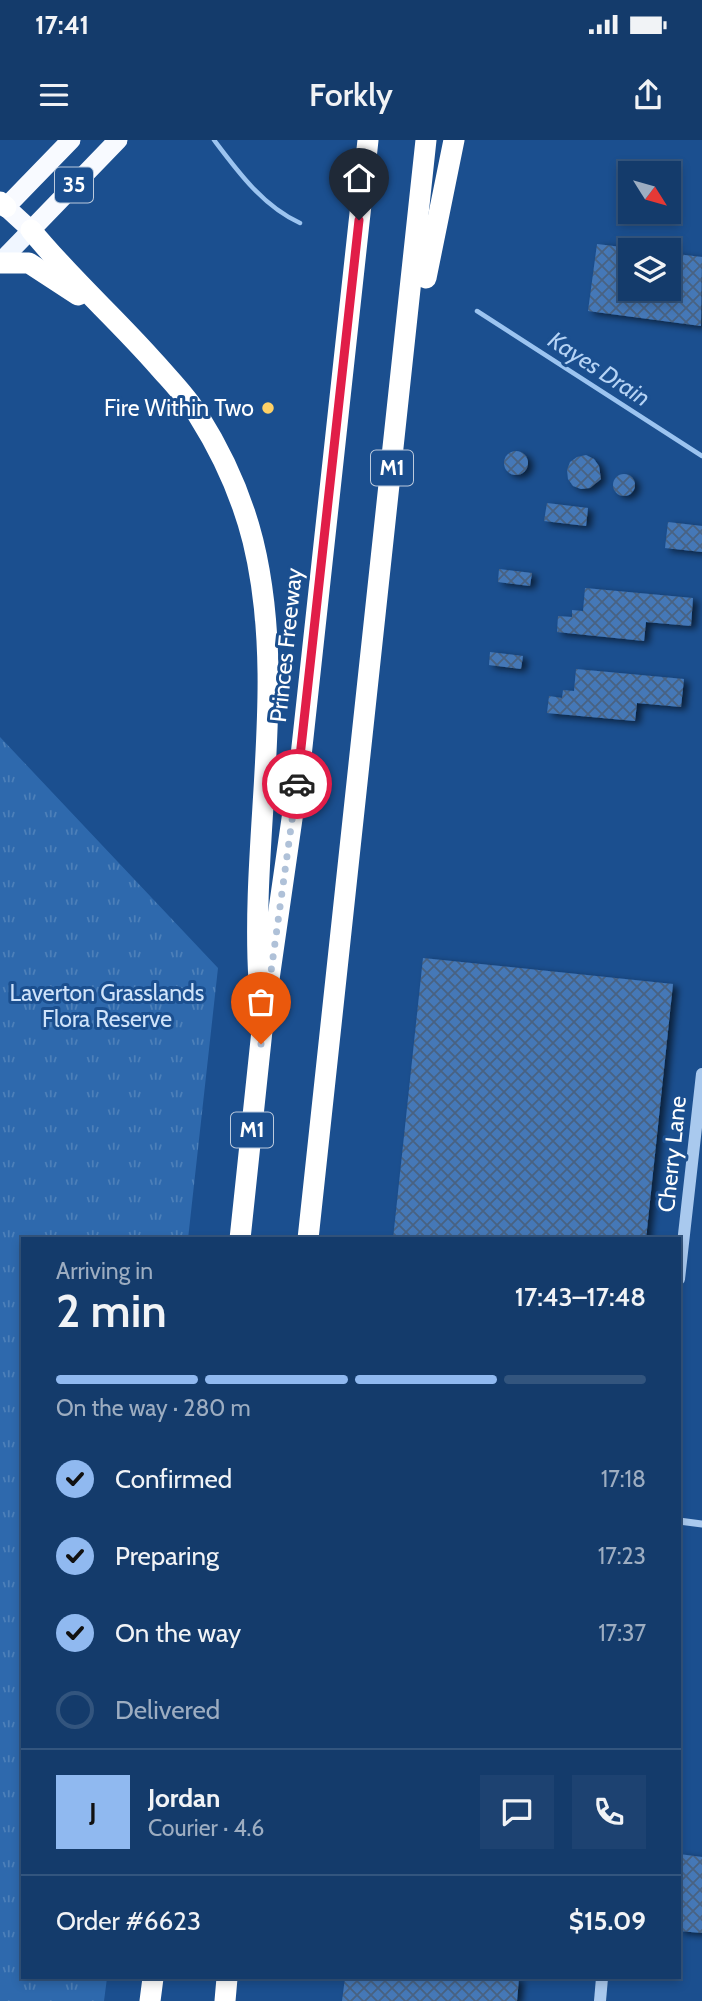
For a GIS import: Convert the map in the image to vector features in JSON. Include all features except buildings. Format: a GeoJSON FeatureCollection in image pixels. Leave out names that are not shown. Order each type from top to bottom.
{"type":"FeatureCollection","features":[{"type":"Feature","properties":{"kind":"highway","name":"35"},"geometry":{"type":"LineString","coordinates":[[2,207],[71,140]]}},
{"type":"Feature","properties":{"kind":"highway","name":"35"},"geometry":{"type":"LineString","coordinates":[[31,230],[118,140]]}},
{"type":"Feature","properties":{"kind":"highway","name":"Princes Freeway"},"geometry":{"type":"LineString","coordinates":[[240,1237],[263,1021],[301,756],[368,140]]}},
{"type":"Feature","properties":{"kind":"highway","name":"M1"},"geometry":{"type":"LineString","coordinates":[[308,1237],[426,140]]}},
{"type":"Feature","properties":{"kind":"highway"},"geometry":{"type":"LineString","coordinates":[[357,797],[429,256],[454,140]]}},
{"type":"Feature","properties":{"kind":"highway"},"geometry":{"type":"LineString","coordinates":[[2,207],[31,230],[113,316],[197,413],[229,472],[253,541],[265,634],[267,683],[257,929],[263,1021]]}},
{"type":"Feature","properties":{"kind":"highway"},"geometry":{"type":"LineString","coordinates":[[0,262],[21,262],[36,266],[113,316]]}},
{"type":"Feature","properties":{"kind":"highway"},"geometry":{"type":"LineString","coordinates":[[150,2001],[153,1979]]}},
{"type":"Feature","properties":{"kind":"highway"},"geometry":{"type":"LineString","coordinates":[[225,2001],[227,1979]]}},
{"type":"Feature","properties":{"kind":"main road","name":"35"},"geometry":{"type":"LineString","coordinates":[[0,262],[31,230]]}},
{"type":"Feature","properties":{"kind":"street","name":"Cherry Lane"},"geometry":{"type":"LineString","coordinates":[[681,1261],[702,1074]]}},
{"type":"Feature","properties":{"kind":"street"},"geometry":{"type":"LineString","coordinates":[[681,1521],[702,1524]]}},
{"type":"Feature","properties":{"kind":"street"},"geometry":{"type":"LineString","coordinates":[[600,2001],[602,1979]]}},
{"type":"Feature","properties":{"kind":"green space","name":"Laverton Grasslands Flora Reserve"},"geometry":{"type":"Polygon","coordinates":[[[0,737],[218,968],[188,1237],[21,1237],[21,1979],[107,1979],[104,2001],[0,2001],[0,737]]]}},
{"type":"Feature","properties":{"kind":"waterway","name":"Kayes Drain"},"geometry":{"type":"LineString","coordinates":[[214,140],[263,198],[300,223]]}},
{"type":"Feature","properties":{"kind":"waterway","name":"Kayes Drain"},"geometry":{"type":"LineString","coordinates":[[477,311],[702,456]]}},
{"type":"Feature","properties":{"kind":"way so far"},"geometry":{"type":"LineString","coordinates":[[261,1044],[297,784]]}},
{"type":"Feature","properties":{"kind":"place","name":"Fire Within Two"},"geometry":{"type":"Point","coordinates":[268,408]}},
{"type":"Feature","properties":{"kind":"route"},"geometry":{"type":"LineString","coordinates":[[297,784],[359,220]]}}]}
